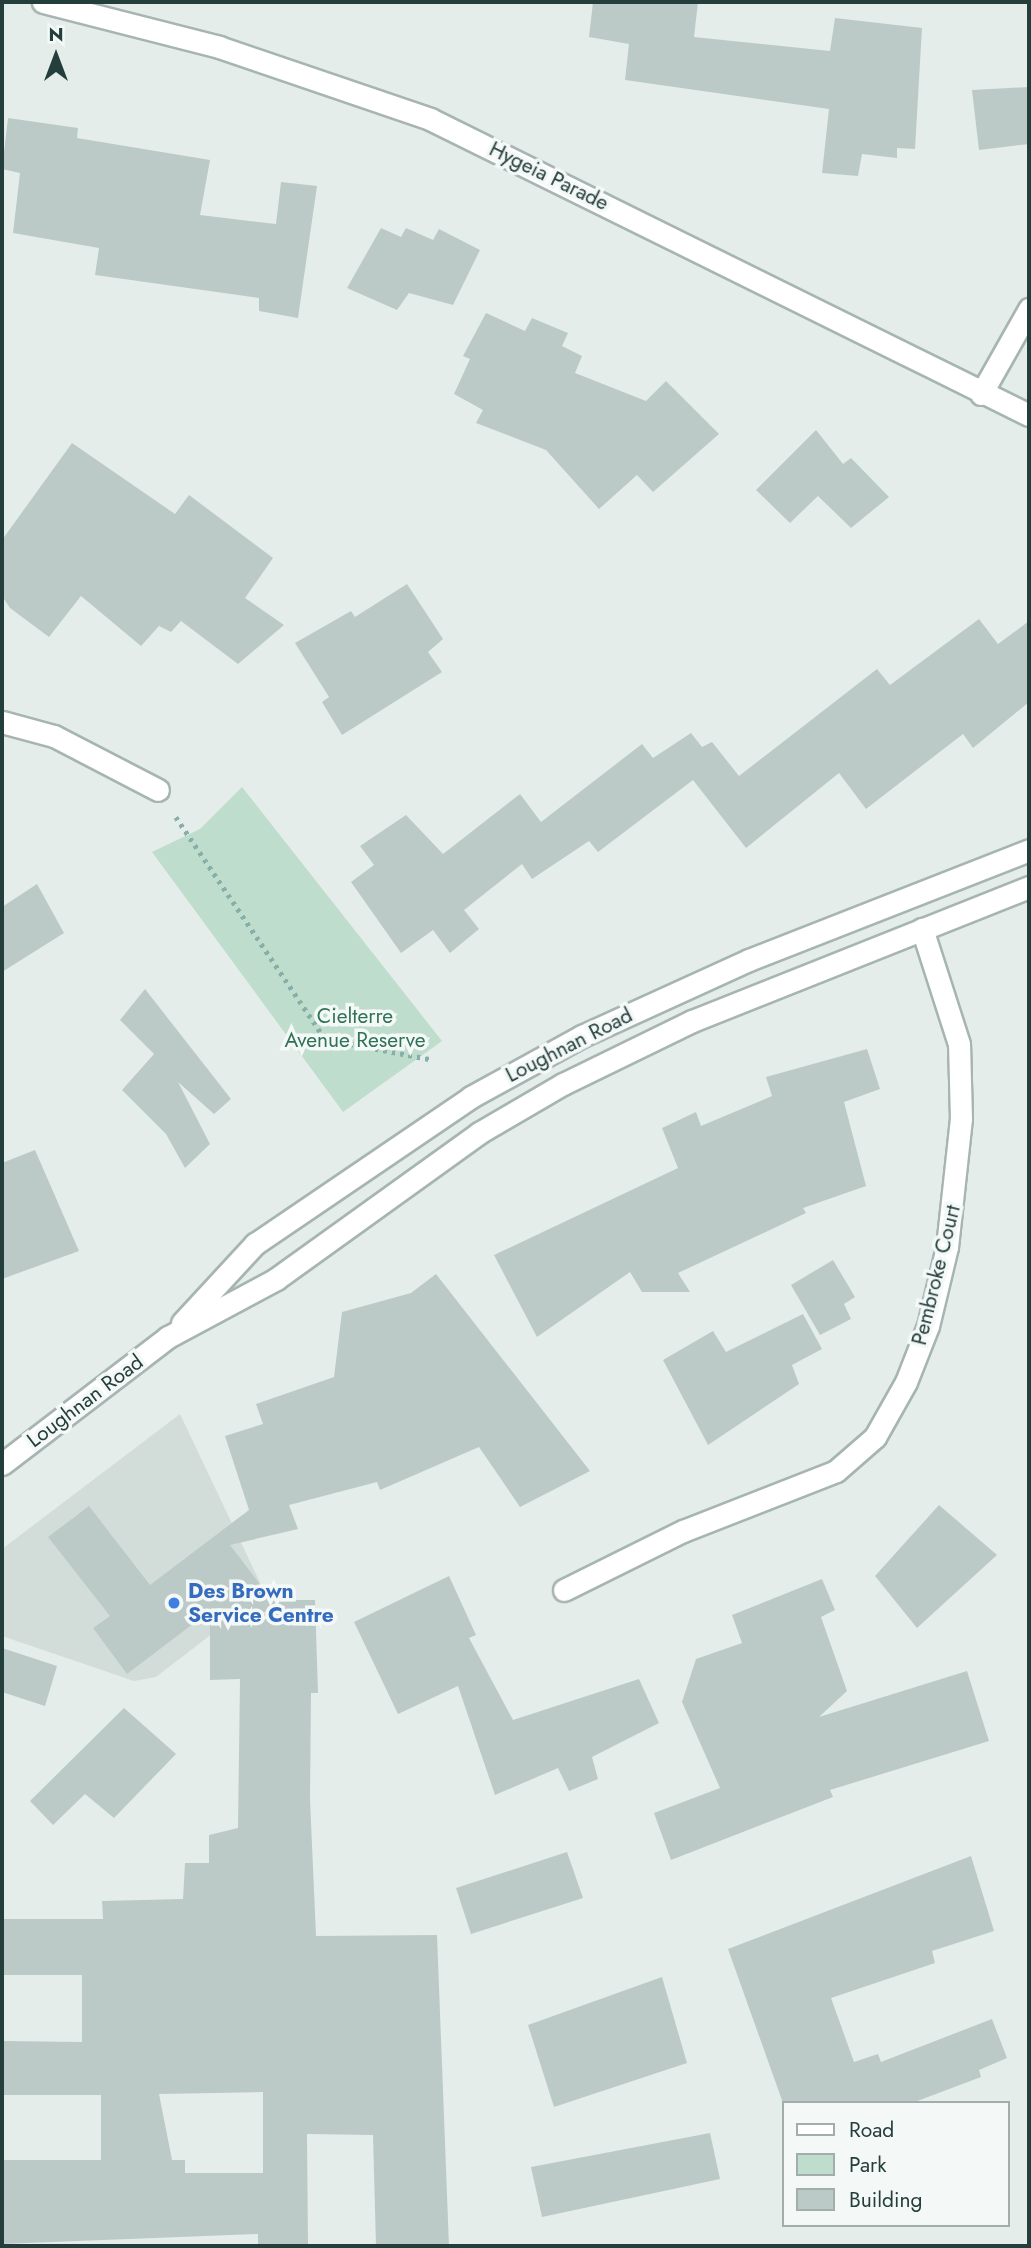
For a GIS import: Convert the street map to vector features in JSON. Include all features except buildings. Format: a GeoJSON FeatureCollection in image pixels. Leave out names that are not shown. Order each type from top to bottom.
{"type":"FeatureCollection","features":[{"type":"Feature","properties":{"kind":"street","name":"Hygeia Parade"},"geometry":{"type":"LineString","coordinates":[[43,2],[219,47],[430,119],[981,394],[1029,415]]}},
{"type":"Feature","properties":{"kind":"street"},"geometry":{"type":"LineString","coordinates":[[981,394],[1029,309]]}},
{"type":"Feature","properties":{"kind":"street"},"geometry":{"type":"LineString","coordinates":[[2,722],[54,736],[158,790]]}},
{"type":"Feature","properties":{"kind":"street","name":"Loughnan Road"},"geometry":{"type":"LineString","coordinates":[[168,1337],[255,1244],[471,1097],[582,1036],[749,960],[1029,850]]}},
{"type":"Feature","properties":{"kind":"street","name":"Loughnan Road"},"geometry":{"type":"LineString","coordinates":[[2,1464],[168,1337],[276,1279],[479,1133],[563,1084],[692,1021],[1029,887]]}},
{"type":"Feature","properties":{"kind":"street","name":"Pembroke Court"},"geometry":{"type":"LineString","coordinates":[[564,1590],[683,1531],[836,1471],[875,1437],[906,1382],[928,1326],[947,1247],[961,1119],[959,1044],[922,929]]}},
{"type":"Feature","properties":{"kind":"path"},"geometry":{"type":"LineString","coordinates":[[158,790],[325,1039],[429,1059]]}},
{"type":"Feature","properties":{"kind":"shaded area"},"geometry":{"type":"Polygon","coordinates":[[[180,1414],[265,1593],[156,1677],[134,1681],[2,1636],[2,1549],[180,1414]]]}},
{"type":"Feature","properties":{"kind":"green space","name":"Cielterre Avenue Reserve"},"geometry":{"type":"Polygon","coordinates":[[[242,787],[442,1041],[343,1112],[152,852],[200,829],[242,787]]]}},
{"type":"Feature","properties":{"kind":"place","name":"Des Brown Service Centre"},"geometry":{"type":"Point","coordinates":[174,1603]}}]}
